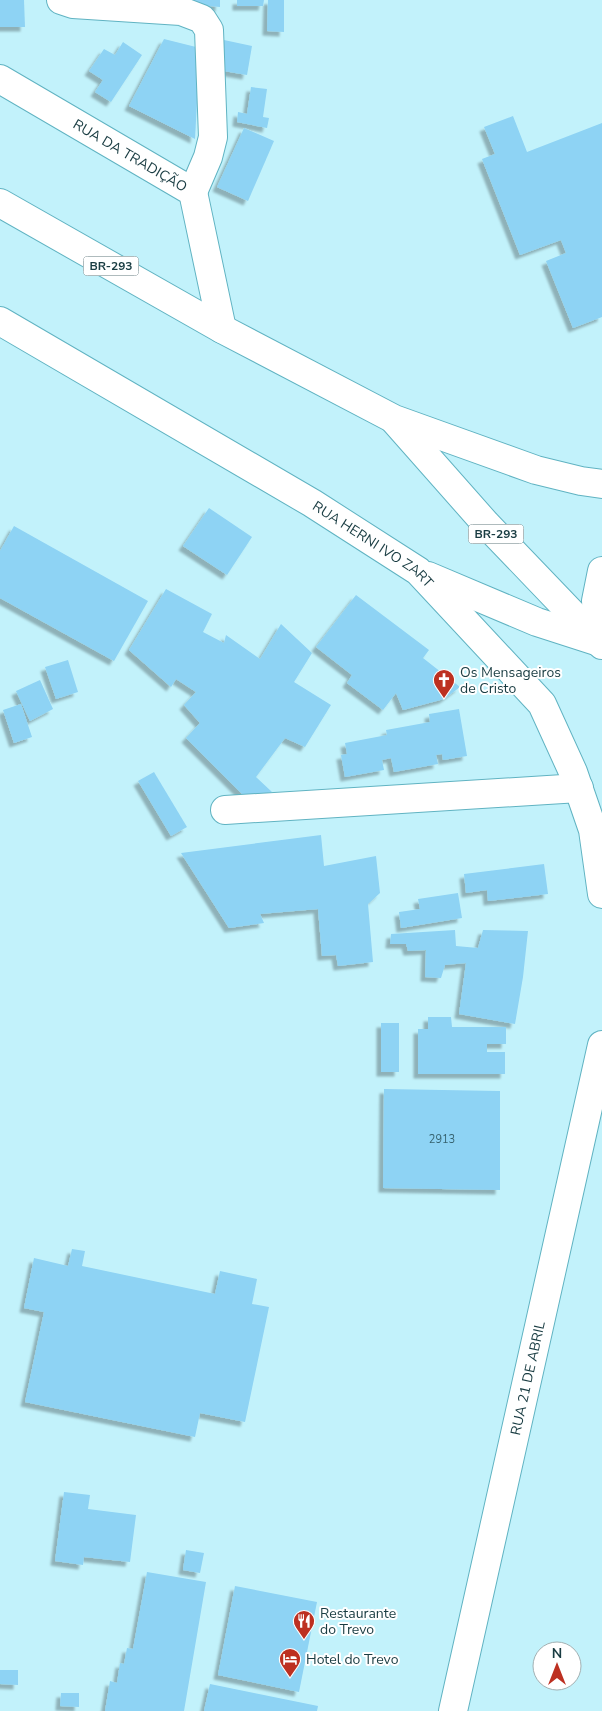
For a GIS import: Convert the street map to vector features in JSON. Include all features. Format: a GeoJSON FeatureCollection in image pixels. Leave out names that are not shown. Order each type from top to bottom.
{"type":"FeatureCollection","features":[{"type":"Feature","properties":{"kind":"main road"},"geometry":{"type":"LineString","coordinates":[[61,0],[73,4],[181,11],[202,19],[209,30],[213,137],[208,157],[193,192]]}},
{"type":"Feature","properties":{"kind":"main road","name":"RUA DA TRADIÇÃO"},"geometry":{"type":"LineString","coordinates":[[0,79],[193,192],[222,329]]}},
{"type":"Feature","properties":{"kind":"main road","name":"BR-293"},"geometry":{"type":"LineString","coordinates":[[0,203],[222,329],[394,420],[536,470],[602,484]]}},
{"type":"Feature","properties":{"kind":"main road","name":"RUA HERNI IVO ZART"},"geometry":{"type":"LineString","coordinates":[[0,321],[312,503],[418,571],[542,704],[573,772],[593,830],[602,894]]}},
{"type":"Feature","properties":{"kind":"main road","name":"BR-293"},"geometry":{"type":"LineString","coordinates":[[394,420],[486,524],[601,648]]}},
{"type":"Feature","properties":{"kind":"main road"},"geometry":{"type":"LineString","coordinates":[[418,571],[601,648],[596,601],[602,571]]}},
{"type":"Feature","properties":{"kind":"main road"},"geometry":{"type":"LineString","coordinates":[[224,810],[579,788]]}},
{"type":"Feature","properties":{"kind":"main road","name":"RUA 21 DE ABRIL"},"geometry":{"type":"LineString","coordinates":[[453,1711],[602,1045]]}},
{"type":"Feature","properties":{"kind":"building"},"geometry":{"type":"Polygon","coordinates":[[[0,0],[24,0],[25,27],[0,27],[0,0]]]}},
{"type":"Feature","properties":{"kind":"building"},"geometry":{"type":"Polygon","coordinates":[[[189,0],[220,0],[220,7],[188,4],[189,0]]]}},
{"type":"Feature","properties":{"kind":"building"},"geometry":{"type":"Polygon","coordinates":[[[237,0],[264,0],[263,6],[237,6],[237,0]]]}},
{"type":"Feature","properties":{"kind":"building"},"geometry":{"type":"Polygon","coordinates":[[[268,0],[284,0],[284,32],[267,31],[268,0]]]}},
{"type":"Feature","properties":{"kind":"building"},"geometry":{"type":"Polygon","coordinates":[[[164,39],[200,48],[195,139],[129,106],[164,39]]]}},
{"type":"Feature","properties":{"kind":"building"},"geometry":{"type":"Polygon","coordinates":[[[224,40],[252,46],[247,75],[218,70],[224,40]]]}},
{"type":"Feature","properties":{"kind":"building"},"geometry":{"type":"Polygon","coordinates":[[[123,42],[142,55],[111,102],[95,92],[103,80],[89,71],[104,49],[115,55],[123,42]]]}},
{"type":"Feature","properties":{"kind":"building"},"geometry":{"type":"Polygon","coordinates":[[[251,87],[267,89],[263,117],[269,118],[267,128],[237,122],[238,112],[247,114],[251,87]]]}},
{"type":"Feature","properties":{"kind":"building"},"geometry":{"type":"Polygon","coordinates":[[[513,116],[527,152],[602,123],[602,317],[573,328],[546,261],[566,253],[561,240],[520,255],[482,159],[495,154],[484,127],[513,116]]]}},
{"type":"Feature","properties":{"kind":"building"},"geometry":{"type":"Polygon","coordinates":[[[244,128],[274,141],[248,201],[217,187],[244,128]]]}},
{"type":"Feature","properties":{"kind":"building"},"geometry":{"type":"Polygon","coordinates":[[[209,508],[252,537],[227,575],[183,546],[209,508]]]}},
{"type":"Feature","properties":{"kind":"building"},"geometry":{"type":"Polygon","coordinates":[[[14,526],[148,601],[114,661],[0,598],[0,551],[14,526]]]}},
{"type":"Feature","properties":{"kind":"building"},"geometry":{"type":"Polygon","coordinates":[[[166,589],[212,614],[203,632],[224,643],[226,635],[260,659],[281,624],[312,653],[294,682],[331,705],[305,747],[285,738],[256,777],[272,792],[246,798],[186,738],[200,723],[184,705],[196,692],[176,679],[171,687],[129,650],[166,589]]]}},
{"type":"Feature","properties":{"kind":"building"},"geometry":{"type":"Polygon","coordinates":[[[356,595],[429,650],[423,658],[460,687],[444,699],[403,710],[396,693],[383,710],[347,683],[352,675],[316,647],[356,595]]]}},
{"type":"Feature","properties":{"kind":"building"},"geometry":{"type":"Polygon","coordinates":[[[68,660],[78,692],[56,699],[45,667],[68,660]]]}},
{"type":"Feature","properties":{"kind":"building"},"geometry":{"type":"Polygon","coordinates":[[[40,680],[53,709],[30,721],[16,691],[40,680]]]}},
{"type":"Feature","properties":{"kind":"building"},"geometry":{"type":"Polygon","coordinates":[[[21,704],[32,737],[14,743],[3,710],[21,704]]]}},
{"type":"Feature","properties":{"kind":"building"},"geometry":{"type":"Polygon","coordinates":[[[459,709],[467,756],[443,760],[442,754],[436,755],[438,764],[394,772],[391,758],[382,760],[384,770],[345,777],[341,755],[347,754],[345,743],[387,735],[386,730],[430,722],[429,714],[459,709]]]}},
{"type":"Feature","properties":{"kind":"building"},"geometry":{"type":"Polygon","coordinates":[[[154,772],[187,827],[171,836],[138,781],[154,772]]]}},
{"type":"Feature","properties":{"kind":"building"},"geometry":{"type":"Polygon","coordinates":[[[321,835],[324,866],[376,856],[380,893],[368,904],[373,962],[338,966],[336,955],[322,956],[318,909],[260,914],[264,923],[229,928],[181,853],[321,835]]]}},
{"type":"Feature","properties":{"kind":"building"},"geometry":{"type":"Polygon","coordinates":[[[544,864],[548,894],[488,901],[487,890],[466,893],[464,874],[544,864]]]}},
{"type":"Feature","properties":{"kind":"building"},"geometry":{"type":"Polygon","coordinates":[[[458,893],[462,918],[401,928],[399,912],[420,909],[418,899],[458,893]]]}},
{"type":"Feature","properties":{"kind":"building"},"geometry":{"type":"Polygon","coordinates":[[[455,930],[456,946],[478,948],[483,930],[528,931],[515,1024],[459,1014],[466,963],[445,965],[441,978],[425,977],[426,950],[408,951],[406,944],[390,944],[391,934],[455,930]]]}},
{"type":"Feature","properties":{"kind":"building"},"geometry":{"type":"Polygon","coordinates":[[[428,1017],[451,1017],[452,1027],[506,1027],[506,1044],[487,1044],[487,1052],[505,1052],[505,1074],[418,1074],[418,1029],[428,1029],[428,1017]]]}},
{"type":"Feature","properties":{"kind":"building"},"geometry":{"type":"Polygon","coordinates":[[[381,1023],[399,1023],[399,1072],[381,1072],[381,1023]]]}},
{"type":"Feature","properties":{"kind":"building"},"geometry":{"type":"Polygon","coordinates":[[[384,1089],[500,1091],[500,1190],[383,1188],[384,1089]]]}},
{"type":"Feature","properties":{"kind":"building"},"geometry":{"type":"Polygon","coordinates":[[[72,1249],[85,1251],[82,1266],[215,1294],[220,1271],[257,1279],[252,1304],[269,1307],[245,1422],[200,1413],[195,1437],[25,1402],[44,1312],[24,1308],[34,1258],[68,1266],[72,1249]]]}},
{"type":"Feature","properties":{"kind":"building"},"geometry":{"type":"Polygon","coordinates":[[[64,1492],[90,1495],[88,1509],[136,1515],[130,1562],[84,1557],[83,1565],[55,1561],[64,1492]]]}},
{"type":"Feature","properties":{"kind":"building"},"geometry":{"type":"Polygon","coordinates":[[[186,1550],[204,1553],[200,1573],[183,1570],[186,1550]]]}},
{"type":"Feature","properties":{"kind":"building"},"geometry":{"type":"Polygon","coordinates":[[[147,1572],[206,1582],[184,1711],[105,1711],[110,1681],[117,1683],[120,1663],[124,1664],[127,1648],[133,1649],[147,1572]]]}},
{"type":"Feature","properties":{"kind":"building"},"geometry":{"type":"Polygon","coordinates":[[[235,1586],[317,1602],[299,1692],[218,1675],[235,1586]]]}},
{"type":"Feature","properties":{"kind":"building"},"geometry":{"type":"Polygon","coordinates":[[[0,1670],[18,1670],[18,1685],[0,1684],[0,1670]]]}},
{"type":"Feature","properties":{"kind":"building"},"geometry":{"type":"Polygon","coordinates":[[[210,1684],[318,1706],[317,1711],[204,1711],[210,1684]]]}},
{"type":"Feature","properties":{"kind":"building"},"geometry":{"type":"Polygon","coordinates":[[[61,1693],[79,1693],[79,1707],[60,1706],[61,1693]]]}},
{"type":"Feature","properties":{"kind":"place","name":"Os Mensageiros de Cristo"},"geometry":{"type":"Point","coordinates":[444,699]}},
{"type":"Feature","properties":{"kind":"place","name":"Restaurante do Trevo"},"geometry":{"type":"Point","coordinates":[304,1640]}},
{"type":"Feature","properties":{"kind":"place","name":"Hotel do Trevo"},"geometry":{"type":"Point","coordinates":[290,1678]}}]}
